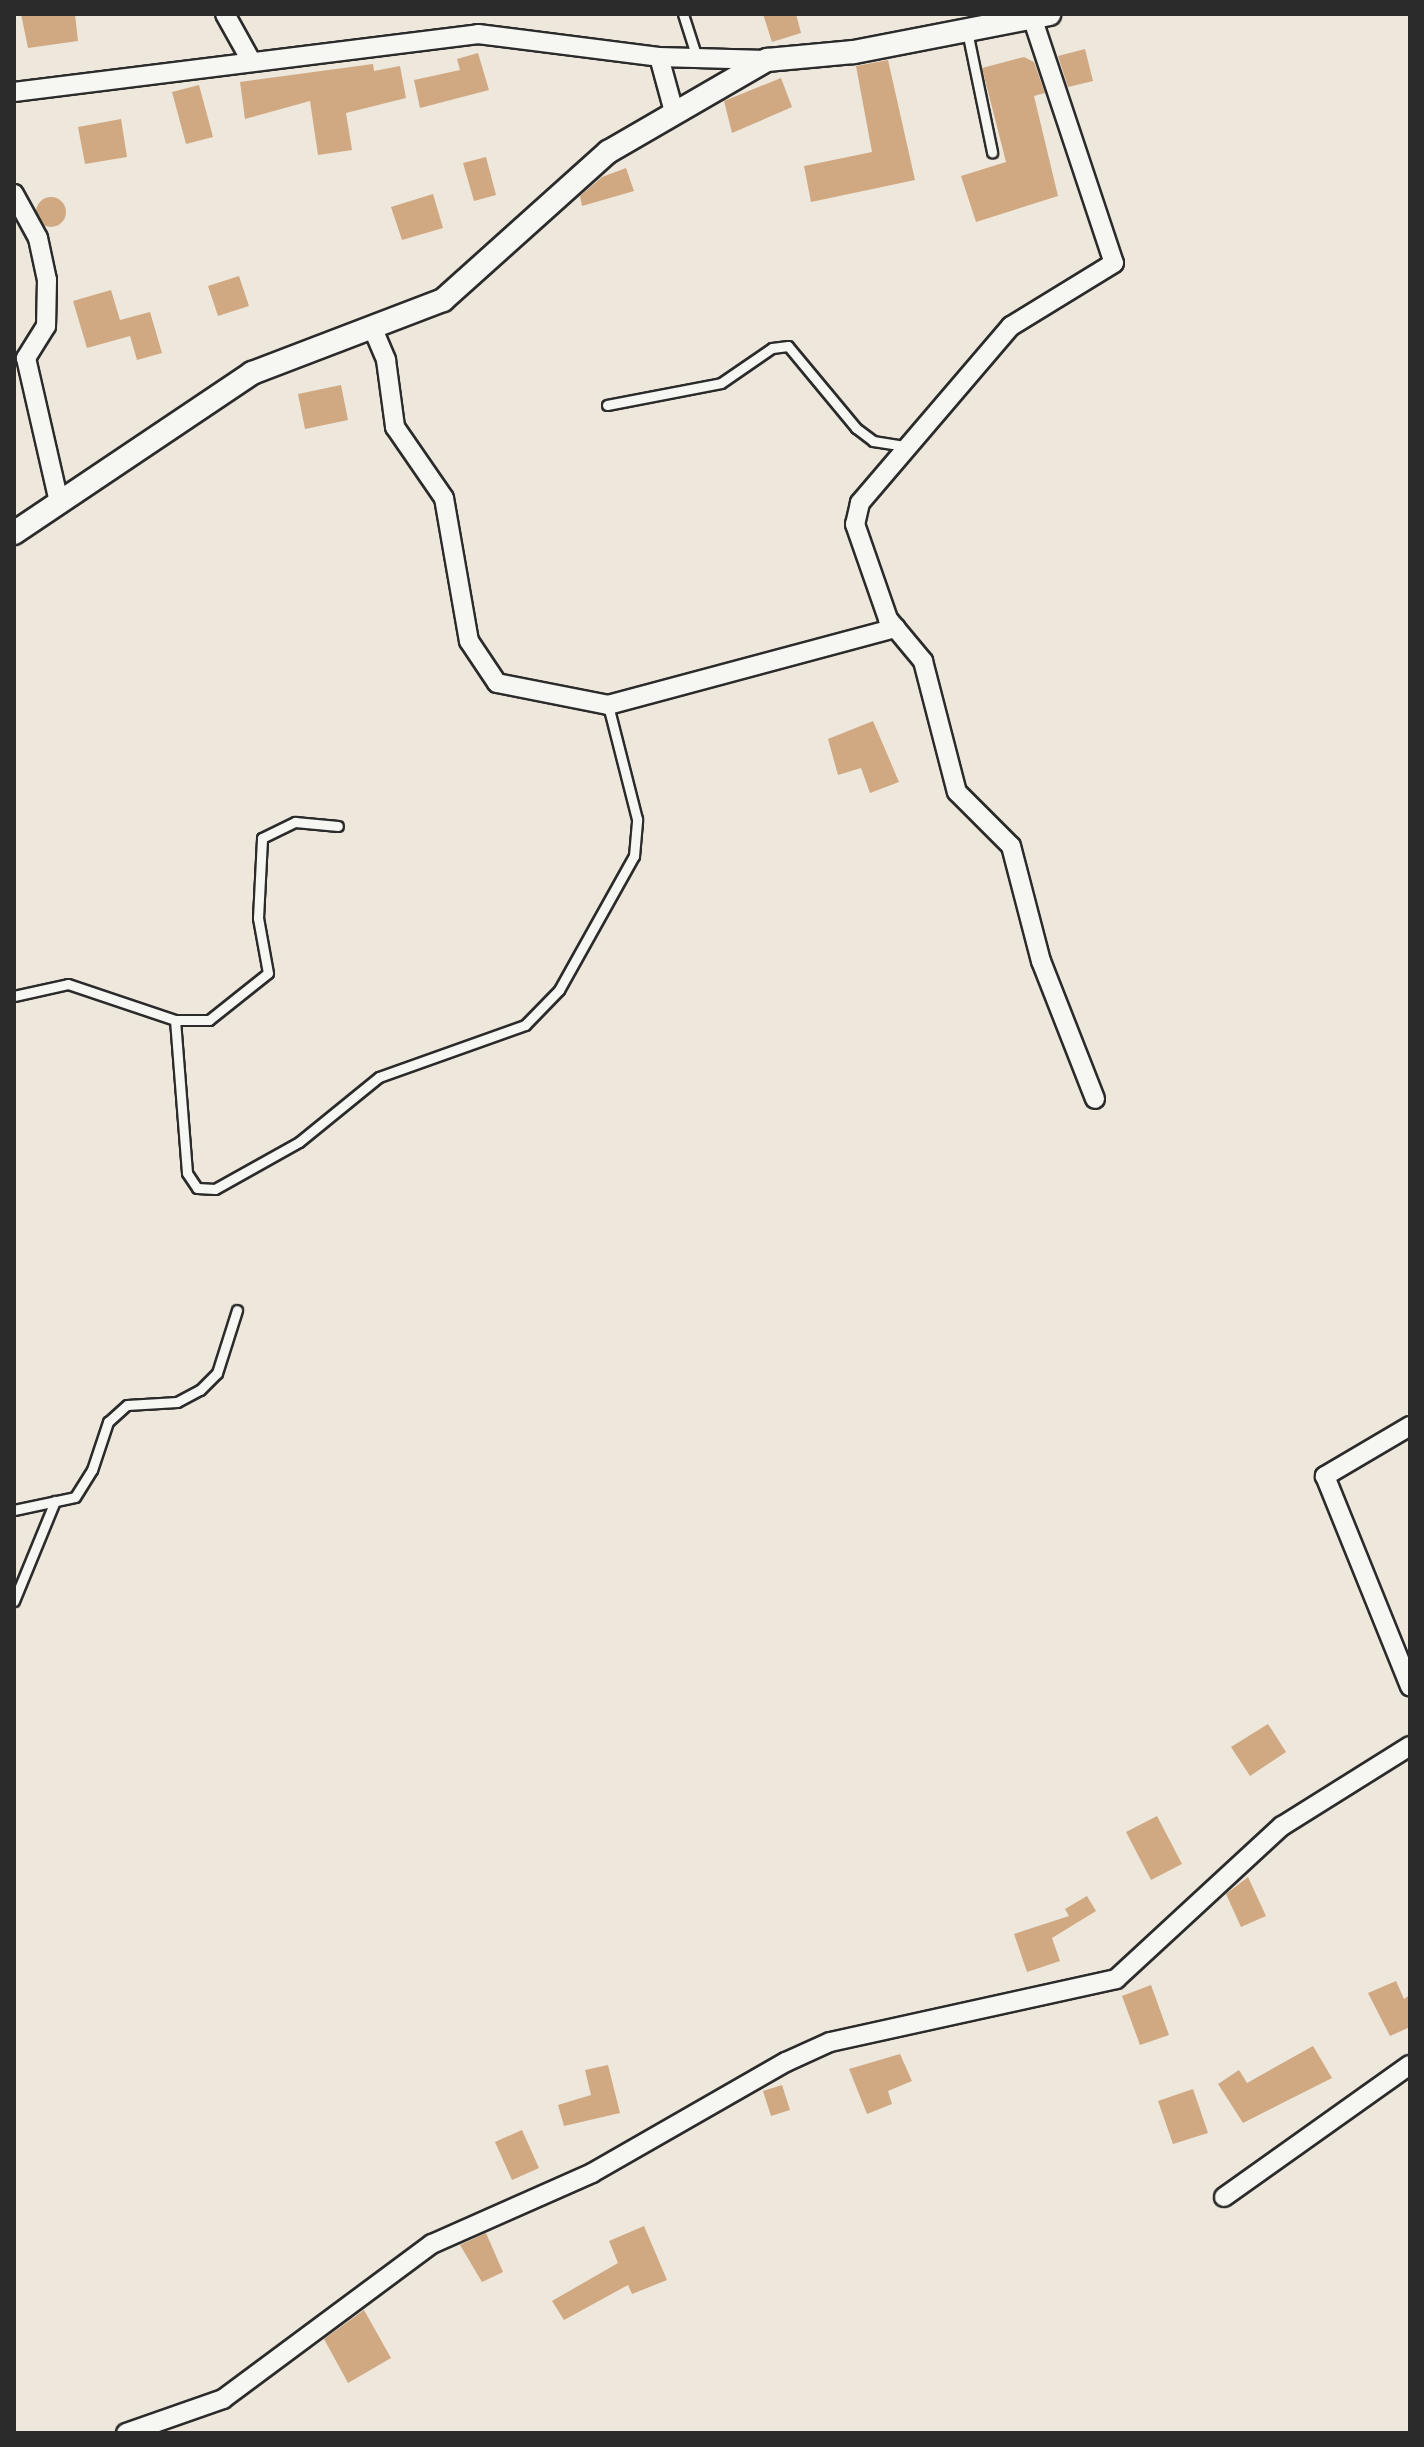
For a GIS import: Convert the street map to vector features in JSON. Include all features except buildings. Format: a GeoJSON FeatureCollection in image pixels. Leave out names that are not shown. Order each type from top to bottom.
{"type":"FeatureCollection","features":[{"type":"Feature","properties":{"kind":"street"},"geometry":{"type":"LineString","coordinates":[[225,14],[249,57]]}},
{"type":"Feature","properties":{"kind":"street"},"geometry":{"type":"LineString","coordinates":[[14,92],[249,57],[478,34],[659,57],[767,60],[967,31],[1027,18],[1114,263],[1011,326],[906,446],[856,512],[865,567],[896,628],[923,661],[957,792],[1011,846],[1041,961],[1095,1099]]}},
{"type":"Feature","properties":{"kind":"street"},"geometry":{"type":"LineString","coordinates":[[659,57],[674,112]]}},
{"type":"Feature","properties":{"kind":"street"},"geometry":{"type":"LineString","coordinates":[[14,533],[252,373],[443,300],[577,177],[674,112],[767,60]]}},
{"type":"Feature","properties":{"kind":"street"},"geometry":{"type":"LineString","coordinates":[[14,194],[38,238],[47,280],[46,326],[26,358],[59,502]]}},
{"type":"Feature","properties":{"kind":"street"},"geometry":{"type":"LineString","coordinates":[[373,329],[386,360],[395,427],[444,498],[460,603],[479,663],[509,689],[562,692],[608,705],[896,628]]}},
{"type":"Feature","properties":{"kind":"street"},"geometry":{"type":"LineString","coordinates":[[1410,1426],[1325,1476],[1410,1686]]}},
{"type":"Feature","properties":{"kind":"street"},"geometry":{"type":"LineString","coordinates":[[126,2433],[223,2399],[432,2244],[592,2173],[786,2062],[830,2042],[1116,1979],[1282,1826],[1410,1746]]}},
{"type":"Feature","properties":{"kind":"street"},"geometry":{"type":"LineString","coordinates":[[1224,2197],[1410,2065]]}},
{"type":"Feature","properties":{"kind":"lane"},"geometry":{"type":"LineString","coordinates":[[683,14],[697,58]]}},
{"type":"Feature","properties":{"kind":"lane"},"geometry":{"type":"LineString","coordinates":[[967,31],[992,152]]}},
{"type":"Feature","properties":{"kind":"lane"},"geometry":{"type":"LineString","coordinates":[[607,405],[721,383],[772,348],[788,346],[856,428],[873,441],[906,446]]}},
{"type":"Feature","properties":{"kind":"lane"},"geometry":{"type":"LineString","coordinates":[[175,1020],[187,1173],[197,1188],[215,1189],[299,1142],[379,1077],[525,1025],[559,990],[634,856],[637,819],[608,705]]}},
{"type":"Feature","properties":{"kind":"lane"},"geometry":{"type":"LineString","coordinates":[[14,996],[68,984],[175,1020],[209,1020],[268,973],[258,918],[262,838],[295,822],[338,826]]}},
{"type":"Feature","properties":{"kind":"lane"},"geometry":{"type":"LineString","coordinates":[[14,1510],[75,1497],[92,1470],[108,1422],[127,1405],[177,1402],[217,1373],[237,1310]]}},
{"type":"Feature","properties":{"kind":"lane"},"geometry":{"type":"LineString","coordinates":[[14,1601],[55,1501]]}}]}
